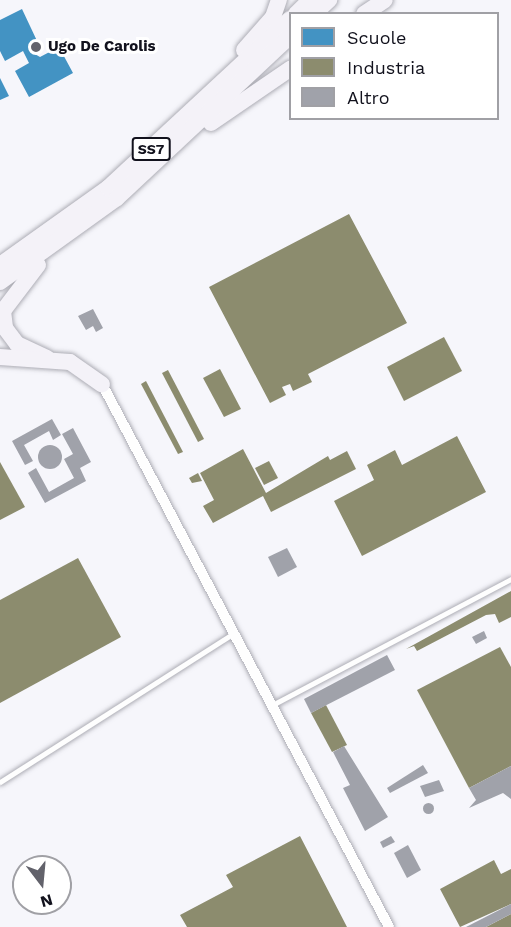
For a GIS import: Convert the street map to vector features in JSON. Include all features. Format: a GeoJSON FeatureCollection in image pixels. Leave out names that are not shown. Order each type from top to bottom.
{"type":"FeatureCollection","features":[{"type":"Feature","properties":{"kind":"highway"},"geometry":{"type":"LineString","coordinates":[[186,117],[273,17],[279,0]]}},
{"type":"Feature","properties":{"kind":"highway"},"geometry":{"type":"LineString","coordinates":[[299,12],[310,0]]}},
{"type":"Feature","properties":{"kind":"highway"},"geometry":{"type":"LineString","coordinates":[[316,12],[328,0]]}},
{"type":"Feature","properties":{"kind":"highway"},"geometry":{"type":"LineString","coordinates":[[367,12],[385,0]]}},
{"type":"Feature","properties":{"kind":"highway","name":"SS7"},"geometry":{"type":"LineString","coordinates":[[0,266],[108,188],[289,22]]}},
{"type":"Feature","properties":{"kind":"highway","name":"SS7"},"geometry":{"type":"LineString","coordinates":[[0,282],[55,246],[173,149],[289,38]]}},
{"type":"Feature","properties":{"kind":"highway"},"geometry":{"type":"LineString","coordinates":[[173,149],[289,70]]}},
{"type":"Feature","properties":{"kind":"highway"},"geometry":{"type":"LineString","coordinates":[[55,246],[12,293],[3,311],[5,328],[17,344],[46,358],[79,366],[102,384]]}},
{"type":"Feature","properties":{"kind":"highway"},"geometry":{"type":"LineString","coordinates":[[0,357],[46,358]]}},
{"type":"Feature","properties":{"kind":"street"},"geometry":{"type":"LineString","coordinates":[[102,384],[389,927]]}},
{"type":"Feature","properties":{"kind":"lane"},"geometry":{"type":"LineString","coordinates":[[272,705],[511,579]]}},
{"type":"Feature","properties":{"kind":"lane"},"geometry":{"type":"LineString","coordinates":[[0,782],[234,633]]}},
{"type":"Feature","properties":{"kind":"building: Scuole"},"geometry":{"type":"Polygon","coordinates":[[[22,9],[38,43],[30,48],[33,53],[40,57],[59,47],[73,73],[29,97],[15,71],[29,63],[23,51],[5,61],[0,51],[0,20],[22,9]]]}},
{"type":"Feature","properties":{"kind":"building: Scuole"},"geometry":{"type":"Polygon","coordinates":[[[0,78],[9,96],[0,100],[0,78]]]}},
{"type":"Feature","properties":{"kind":"building: Industria"},"geometry":{"type":"Polygon","coordinates":[[[349,214],[407,323],[308,374],[312,382],[293,391],[290,384],[282,387],[286,395],[270,403],[209,287],[349,214]]]}},
{"type":"Feature","properties":{"kind":"building: Industria"},"geometry":{"type":"Polygon","coordinates":[[[444,337],[462,371],[404,401],[387,367],[444,337]]]}},
{"type":"Feature","properties":{"kind":"building: Industria"},"geometry":{"type":"Polygon","coordinates":[[[220,369],[241,409],[224,417],[203,378],[220,369]]]}},
{"type":"Feature","properties":{"kind":"building: Industria"},"geometry":{"type":"Polygon","coordinates":[[[168,370],[204,439],[198,442],[162,373],[168,370]]]}},
{"type":"Feature","properties":{"kind":"building: Industria"},"geometry":{"type":"Polygon","coordinates":[[[146,381],[183,452],[178,454],[141,384],[146,381]]]}},
{"type":"Feature","properties":{"kind":"building: Industria"},"geometry":{"type":"Polygon","coordinates":[[[457,436],[486,492],[362,556],[334,501],[374,480],[367,465],[395,450],[402,465],[457,436]]]}},
{"type":"Feature","properties":{"kind":"building: Industria"},"geometry":{"type":"Polygon","coordinates":[[[243,449],[266,493],[328,456],[330,460],[347,451],[356,469],[271,512],[263,496],[213,523],[203,506],[214,500],[200,473],[243,449]]]}},
{"type":"Feature","properties":{"kind":"building: Industria"},"geometry":{"type":"Polygon","coordinates":[[[269,461],[278,478],[264,485],[255,468],[269,461]]]}},
{"type":"Feature","properties":{"kind":"building: Industria"},"geometry":{"type":"Polygon","coordinates":[[[0,462],[25,507],[0,520],[0,462]]]}},
{"type":"Feature","properties":{"kind":"building: Industria"},"geometry":{"type":"Polygon","coordinates":[[[198,473],[202,481],[192,483],[189,478],[198,473]]]}},
{"type":"Feature","properties":{"kind":"building: Industria"},"geometry":{"type":"Polygon","coordinates":[[[78,558],[121,637],[0,703],[0,600],[78,558]]]}},
{"type":"Feature","properties":{"kind":"building: Industria"},"geometry":{"type":"Polygon","coordinates":[[[511,591],[511,617],[499,623],[495,614],[486,615],[417,651],[414,646],[406,649],[511,591]]]}},
{"type":"Feature","properties":{"kind":"building: Industria"},"geometry":{"type":"Polygon","coordinates":[[[500,647],[511,667],[511,766],[469,788],[417,690],[500,647]]]}},
{"type":"Feature","properties":{"kind":"building: Industria"},"geometry":{"type":"Polygon","coordinates":[[[326,705],[347,745],[332,752],[311,713],[326,705]]]}},
{"type":"Feature","properties":{"kind":"building: Industria"},"geometry":{"type":"Polygon","coordinates":[[[300,836],[347,927],[187,927],[180,915],[233,887],[226,875],[300,836]]]}},
{"type":"Feature","properties":{"kind":"building: Industria"},"geometry":{"type":"Polygon","coordinates":[[[494,860],[501,874],[511,869],[511,904],[460,927],[440,889],[494,860]]]}},
{"type":"Feature","properties":{"kind":"building: Industria"},"geometry":{"type":"Polygon","coordinates":[[[511,914],[511,927],[486,927],[511,914]]]}},
{"type":"Feature","properties":{"kind":"building: Altro"},"geometry":{"type":"Polygon","coordinates":[[[93,309],[103,328],[96,332],[93,326],[86,330],[78,316],[93,309]]]}},
{"type":"Feature","properties":{"kind":"building: Altro"},"geometry":{"type":"Polygon","coordinates":[[[52,419],[61,435],[53,440],[49,431],[24,445],[33,461],[25,465],[12,441],[52,419]]]}},
{"type":"Feature","properties":{"kind":"building: Altro"},"geometry":{"type":"Polygon","coordinates":[[[73,428],[91,462],[80,468],[86,481],[45,503],[28,473],[36,468],[49,492],[74,478],[64,459],[73,454],[62,434],[73,428]]]}},
{"type":"Feature","properties":{"kind":"building: Altro"},"geometry":{"type":"Polygon","coordinates":[[[50,445],[58,449],[62,457],[58,465],[50,469],[42,465],[38,457],[42,449],[50,445]]]}},
{"type":"Feature","properties":{"kind":"building: Altro"},"geometry":{"type":"Polygon","coordinates":[[[287,548],[297,567],[278,577],[268,557],[287,548]]]}},
{"type":"Feature","properties":{"kind":"building: Altro"},"geometry":{"type":"Polygon","coordinates":[[[484,631],[487,638],[476,644],[472,637],[484,631]]]}},
{"type":"Feature","properties":{"kind":"building: Altro"},"geometry":{"type":"Polygon","coordinates":[[[387,655],[395,670],[311,713],[304,699],[387,655]]]}},
{"type":"Feature","properties":{"kind":"building: Altro"},"geometry":{"type":"Polygon","coordinates":[[[344,746],[388,817],[365,831],[343,788],[350,785],[333,752],[344,746]]]}},
{"type":"Feature","properties":{"kind":"building: Altro"},"geometry":{"type":"Polygon","coordinates":[[[423,765],[428,773],[390,793],[387,788],[423,765]]]}},
{"type":"Feature","properties":{"kind":"building: Altro"},"geometry":{"type":"Polygon","coordinates":[[[511,766],[511,799],[503,793],[469,808],[476,800],[469,788],[511,766]]]}},
{"type":"Feature","properties":{"kind":"building: Altro"},"geometry":{"type":"Polygon","coordinates":[[[439,780],[444,791],[425,797],[420,786],[439,780]]]}},
{"type":"Feature","properties":{"kind":"building: Altro"},"geometry":{"type":"Polygon","coordinates":[[[428,803],[432,804],[432,812],[428,813],[424,812],[423,808],[424,804],[428,803]]]}},
{"type":"Feature","properties":{"kind":"building: Altro"},"geometry":{"type":"Polygon","coordinates":[[[391,836],[395,842],[383,848],[380,842],[391,836]]]}},
{"type":"Feature","properties":{"kind":"building: Altro"},"geometry":{"type":"Polygon","coordinates":[[[408,845],[421,870],[407,878],[394,853],[408,845]]]}},
{"type":"Feature","properties":{"kind":"building: Altro"},"geometry":{"type":"Polygon","coordinates":[[[511,904],[511,914],[486,927],[466,927],[511,904]]]}},
{"type":"Feature","properties":{"kind":"place","name":"Ugo De Carolis"},"geometry":{"type":"Point","coordinates":[36,47]}}]}
